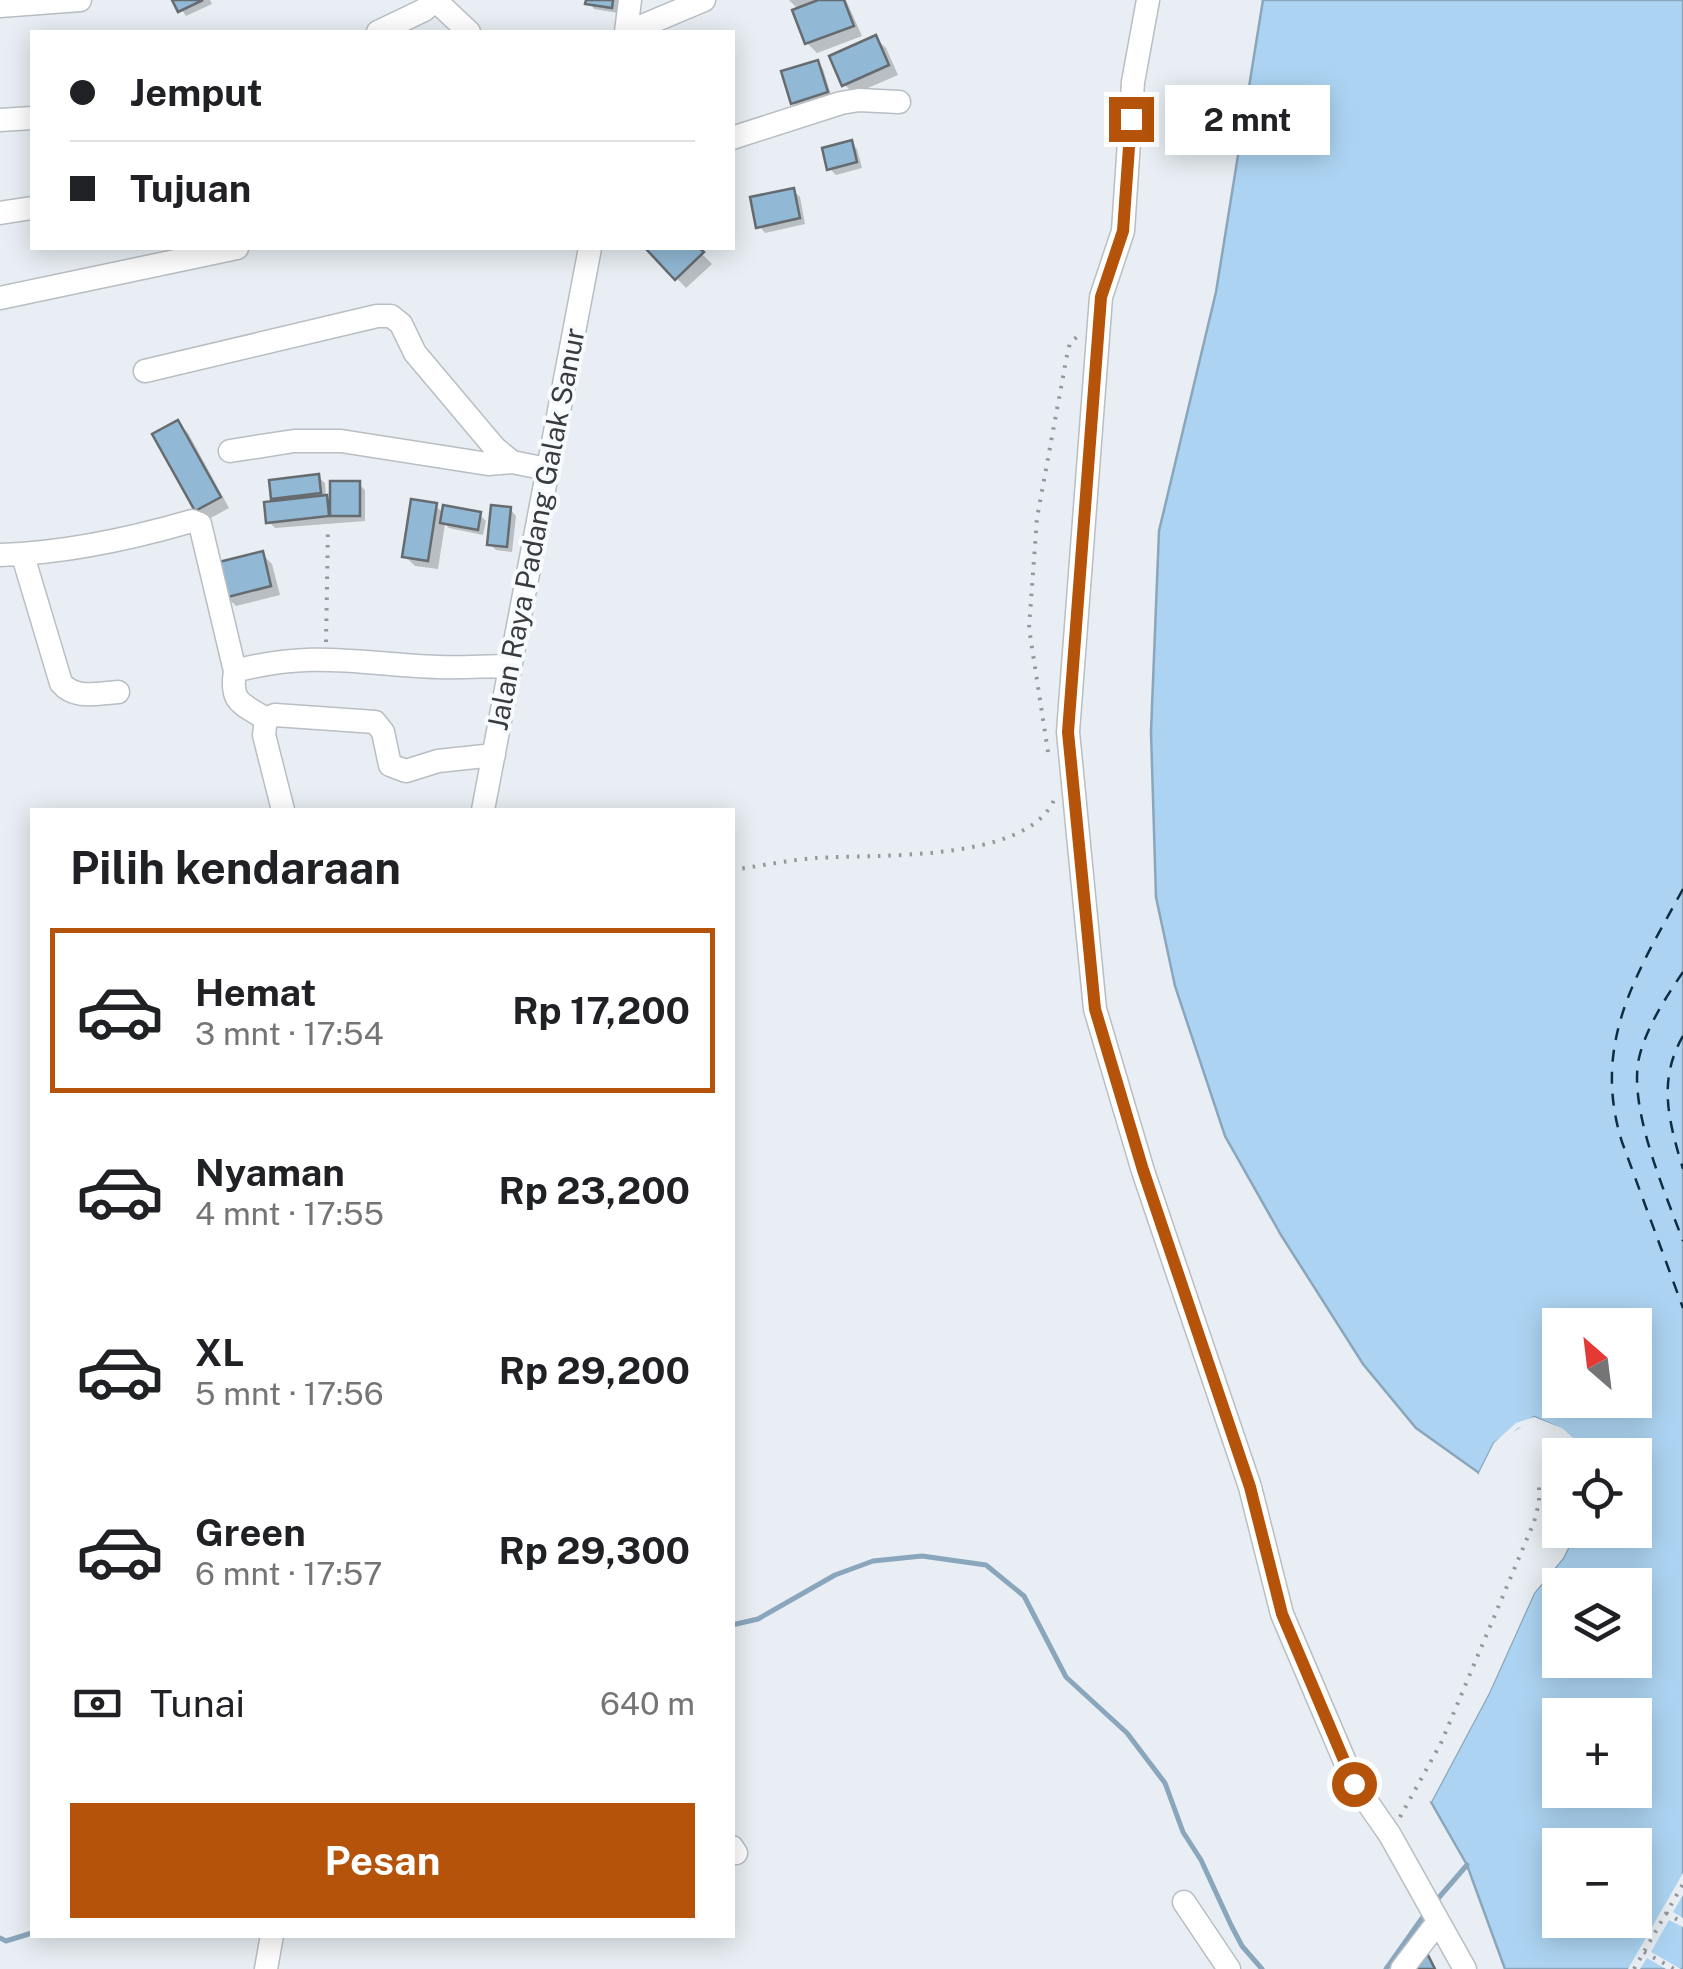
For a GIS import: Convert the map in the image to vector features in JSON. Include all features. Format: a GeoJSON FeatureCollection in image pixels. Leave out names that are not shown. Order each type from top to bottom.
{"type":"FeatureCollection","features":[{"type":"Feature","properties":{"kind":"street"},"geometry":{"type":"LineString","coordinates":[[0,6],[80,0]]}},
{"type":"Feature","properties":{"kind":"street"},"geometry":{"type":"LineString","coordinates":[[382,30],[424,10],[435,0],[467,30]]}},
{"type":"Feature","properties":{"kind":"street"},"geometry":{"type":"LineString","coordinates":[[627,30],[630,0]]}},
{"type":"Feature","properties":{"kind":"street"},"geometry":{"type":"LineString","coordinates":[[632,30],[704,0]]}},
{"type":"Feature","properties":{"kind":"street"},"geometry":{"type":"LineString","coordinates":[[1148,0],[1133,82],[1123,231],[1101,306],[1068,732],[1095,1009],[1143,1170],[1250,1487],[1282,1614],[1354,1784],[1390,1835],[1464,1969]]}},
{"type":"Feature","properties":{"kind":"street"},"geometry":{"type":"LineString","coordinates":[[735,137],[841,103],[899,102]]}},
{"type":"Feature","properties":{"kind":"street"},"geometry":{"type":"LineString","coordinates":[[0,120],[30,118]]}},
{"type":"Feature","properties":{"kind":"street"},"geometry":{"type":"LineString","coordinates":[[0,212],[30,208]]}},
{"type":"Feature","properties":{"kind":"street"},"geometry":{"type":"LineString","coordinates":[[0,298],[227,250]]}},
{"type":"Feature","properties":{"kind":"street","name":"Jalan Raya Padang Galak Sanur"},"geometry":{"type":"LineString","coordinates":[[482,808],[590,250]]}},
{"type":"Feature","properties":{"kind":"street"},"geometry":{"type":"LineString","coordinates":[[145,372],[390,316],[401,324],[415,353],[460,408],[512,462]]}},
{"type":"Feature","properties":{"kind":"street"},"geometry":{"type":"LineString","coordinates":[[230,451],[294,441],[341,440],[488,464],[512,462],[547,469]]}},
{"type":"Feature","properties":{"kind":"street"},"geometry":{"type":"LineString","coordinates":[[118,692],[76,694],[60,683],[12,555],[158,531],[192,521],[200,524],[235,671],[232,689],[236,699],[266,719]]}},
{"type":"Feature","properties":{"kind":"street"},"geometry":{"type":"LineString","coordinates":[[235,671],[275,660],[324,657],[439,668],[509,666]]}},
{"type":"Feature","properties":{"kind":"street"},"geometry":{"type":"LineString","coordinates":[[266,719],[296,714],[374,722],[383,732],[390,764],[406,771],[438,761],[494,754]]}},
{"type":"Feature","properties":{"kind":"street"},"geometry":{"type":"LineString","coordinates":[[266,719],[264,735],[283,808]]}},
{"type":"Feature","properties":{"kind":"street"},"geometry":{"type":"LineString","coordinates":[[1184,1902],[1229,1969]]}},
{"type":"Feature","properties":{"kind":"street"},"geometry":{"type":"LineString","coordinates":[[1402,1969],[1432,1913]]}},
{"type":"Feature","properties":{"kind":"street"},"geometry":{"type":"LineString","coordinates":[[266,1969],[271,1938]]}},
{"type":"Feature","properties":{"kind":"path"},"geometry":{"type":"LineString","coordinates":[[1050,764],[1029,628],[1037,518],[1070,343],[1089,330],[1101,306]]}},
{"type":"Feature","properties":{"kind":"path"},"geometry":{"type":"LineString","coordinates":[[324,657],[328,527]]}},
{"type":"Feature","properties":{"kind":"path"},"geometry":{"type":"LineString","coordinates":[[735,870],[815,858],[887,858],[950,852],[1026,829],[1047,812],[1055,796]]}},
{"type":"Feature","properties":{"kind":"path"},"geometry":{"type":"LineString","coordinates":[[1390,1835],[1441,1743],[1534,1522],[1539,1481]]}},
{"type":"Feature","properties":{"kind":"path"},"geometry":{"type":"LineString","coordinates":[[1634,1969],[1683,1884]]}},
{"type":"Feature","properties":{"kind":"path"},"geometry":{"type":"LineString","coordinates":[[1666,1913],[1683,1923]]}},
{"type":"Feature","properties":{"kind":"path"},"geometry":{"type":"LineString","coordinates":[[1644,1952],[1674,1969]]}},
{"type":"Feature","properties":{"kind":"water"},"geometry":{"type":"Polygon","coordinates":[[[1263,0],[1683,0],[1683,1969],[1505,1969],[1467,1865],[1431,1802],[1542,1583],[1542,1678],[1652,1678],[1652,1568],[1555,1568],[1568,1548],[1652,1548],[1652,1438],[1572,1438],[1534,1417],[1494,1443],[1479,1473],[1416,1428],[1363,1364],[1281,1235],[1225,1136],[1175,986],[1156,897],[1151,732],[1159,531],[1216,292],[1263,0]]]}},
{"type":"Feature","properties":{"kind":"pier"},"geometry":{"type":"Polygon","coordinates":[[[1534,1417],[1562,1428],[1574,1438],[1534,1423],[1518,1428],[1498,1446],[1480,1478],[1494,1443],[1516,1423],[1534,1417]]]}},
{"type":"Feature","properties":{"kind":"pier"},"geometry":{"type":"Polygon","coordinates":[[[1562,1548],[1568,1548],[1555,1568],[1549,1568],[1562,1548]]]}},
{"type":"Feature","properties":{"kind":"pier"},"geometry":{"type":"Polygon","coordinates":[[[1542,1576],[1489,1693],[1431,1802],[1428,1797],[1484,1691],[1530,1591],[1542,1576]]]}},
{"type":"Feature","properties":{"kind":"pier"},"geometry":{"type":"Polygon","coordinates":[[[1683,1873],[1683,1895],[1673,1912],[1683,1918],[1683,1927],[1669,1920],[1651,1952],[1681,1969],[1666,1969],[1647,1958],[1640,1969],[1628,1969],[1646,1938],[1652,1938],[1652,1927],[1683,1873]]]}},
{"type":"Feature","properties":{"kind":"building"},"geometry":{"type":"Polygon","coordinates":[[[172,0],[203,0],[178,12],[172,0]]]}},
{"type":"Feature","properties":{"kind":"building"},"geometry":{"type":"Polygon","coordinates":[[[586,0],[613,0],[612,8],[585,4],[586,0]]]}},
{"type":"Feature","properties":{"kind":"building"},"geometry":{"type":"Polygon","coordinates":[[[818,0],[844,0],[854,26],[805,44],[792,10],[818,0]]]}},
{"type":"Feature","properties":{"kind":"building"},"geometry":{"type":"Polygon","coordinates":[[[876,35],[889,65],[842,86],[829,56],[876,35]]]}},
{"type":"Feature","properties":{"kind":"building"},"geometry":{"type":"Polygon","coordinates":[[[818,60],[828,92],[791,104],[781,71],[818,60]]]}},
{"type":"Feature","properties":{"kind":"building"},"geometry":{"type":"Polygon","coordinates":[[[852,140],[857,162],[827,170],[822,148],[852,140]]]}},
{"type":"Feature","properties":{"kind":"building"},"geometry":{"type":"Polygon","coordinates":[[[794,188],[800,218],[756,228],[750,197],[794,188]]]}},
{"type":"Feature","properties":{"kind":"building"},"geometry":{"type":"Polygon","coordinates":[[[647,250],[704,252],[675,280],[647,250]]]}},
{"type":"Feature","properties":{"kind":"building"},"geometry":{"type":"Polygon","coordinates":[[[178,420],[221,497],[195,511],[152,434],[178,420]]]}},
{"type":"Feature","properties":{"kind":"building"},"geometry":{"type":"Polygon","coordinates":[[[319,474],[321,493],[271,499],[269,480],[319,474]]]}},
{"type":"Feature","properties":{"kind":"building"},"geometry":{"type":"Polygon","coordinates":[[[330,481],[360,481],[360,516],[330,516],[330,481]]]}},
{"type":"Feature","properties":{"kind":"building"},"geometry":{"type":"Polygon","coordinates":[[[327,495],[329,516],[266,523],[264,502],[327,495]]]}},
{"type":"Feature","properties":{"kind":"building"},"geometry":{"type":"Polygon","coordinates":[[[411,499],[437,503],[428,561],[402,557],[411,499]]]}},
{"type":"Feature","properties":{"kind":"building"},"geometry":{"type":"Polygon","coordinates":[[[443,505],[481,512],[478,530],[440,523],[443,505]]]}},
{"type":"Feature","properties":{"kind":"building"},"geometry":{"type":"Polygon","coordinates":[[[491,505],[511,507],[507,547],[487,545],[491,505]]]}},
{"type":"Feature","properties":{"kind":"building"},"geometry":{"type":"Polygon","coordinates":[[[263,551],[271,586],[224,598],[215,563],[263,551]]]}},
{"type":"Feature","properties":{"kind":"building"},"geometry":{"type":"Polygon","coordinates":[[[1426,1951],[1435,1969],[1405,1969],[1426,1951]]]}},
{"type":"Feature","properties":{"kind":"waterway"},"geometry":{"type":"LineString","coordinates":[[735,1624],[758,1619],[835,1575],[873,1561],[922,1556],[986,1565],[1024,1596],[1066,1677],[1127,1733],[1165,1783],[1183,1832],[1201,1860],[1231,1925],[1242,1946],[1262,1969]]}},
{"type":"Feature","properties":{"kind":"waterway"},"geometry":{"type":"LineString","coordinates":[[1435,1902],[1467,1865]]}},
{"type":"Feature","properties":{"kind":"waterway"},"geometry":{"type":"LineString","coordinates":[[1386,1969],[1425,1914]]}},
{"type":"Feature","properties":{"kind":"waterway"},"geometry":{"type":"LineString","coordinates":[[0,1938],[6,1941],[30,1934]]}},
{"type":"Feature","properties":{"kind":"ferry route"},"geometry":{"type":"LineString","coordinates":[[1683,889],[1635,980],[1616,1041],[1612,1073],[1622,1142],[1683,1308]]}},
{"type":"Feature","properties":{"kind":"ferry route"},"geometry":{"type":"LineString","coordinates":[[1683,972],[1648,1032],[1637,1074],[1650,1148],[1683,1241]]}},
{"type":"Feature","properties":{"kind":"ferry route"},"geometry":{"type":"LineString","coordinates":[[1683,1036],[1668,1085],[1673,1135],[1683,1169]]}},
{"type":"Feature","properties":{"kind":"route"},"geometry":{"type":"LineString","coordinates":[[1131,119],[1123,231],[1101,297],[1068,732],[1095,1009],[1143,1170],[1250,1487],[1282,1614],[1354,1784]]}}]}
